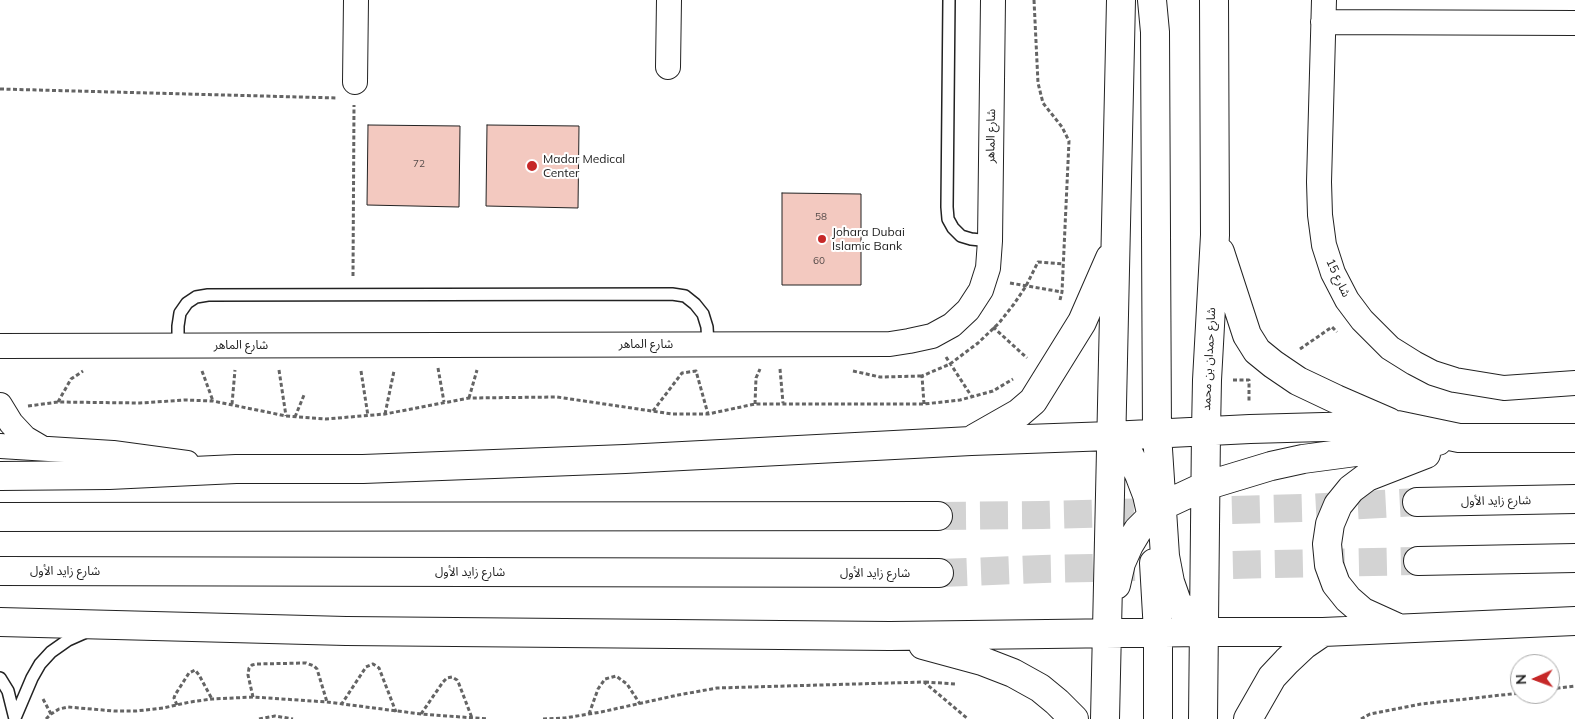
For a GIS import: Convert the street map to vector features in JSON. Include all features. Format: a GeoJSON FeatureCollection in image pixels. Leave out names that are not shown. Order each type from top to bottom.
{"type":"FeatureCollection","features":[{"type":"Feature","properties":{"kind":"main road"},"geometry":{"type":"LineString","coordinates":[[1104,719],[1121,0]]}},
{"type":"Feature","properties":{"kind":"main road"},"geometry":{"type":"LineString","coordinates":[[1152,0],[1155,42],[1158,719]]}},
{"type":"Feature","properties":{"kind":"main road","name":"شارع حمدان بن محمد"},"geometry":{"type":"LineString","coordinates":[[1203,719],[1207,380],[1215,235],[1214,0]]}},
{"type":"Feature","properties":{"kind":"main road"},"geometry":{"type":"LineString","coordinates":[[1215,235],[1247,335],[1258,351],[1273,364],[1298,380],[1336,399],[1397,425],[1459,438]]}},
{"type":"Feature","properties":{"kind":"main road"},"geometry":{"type":"LineString","coordinates":[[971,441],[1019,412],[1033,400],[1082,322],[1116,245]]}},
{"type":"Feature","properties":{"kind":"main road"},"geometry":{"type":"LineString","coordinates":[[0,476],[109,475],[236,469],[364,469],[1250,429],[1397,425]]}},
{"type":"Feature","properties":{"kind":"main road"},"geometry":{"type":"LineString","coordinates":[[1110,436],[1130,456],[1156,511],[1170,582],[1177,602],[1203,632]]}},
{"type":"Feature","properties":{"kind":"main road"},"geometry":{"type":"LineString","coordinates":[[1401,629],[1363,612],[1348,599],[1336,584],[1329,565],[1327,544],[1330,524],[1338,505],[1350,489],[1367,477],[1426,454],[1459,438]]}},
{"type":"Feature","properties":{"kind":"main road"},"geometry":{"type":"LineString","coordinates":[[1106,633],[1121,563],[1138,530],[1156,511],[1205,486],[1271,466],[1303,459],[1459,438],[1575,438]]}},
{"type":"Feature","properties":{"kind":"main road","name":"شارع زايد الأول"},"geometry":{"type":"LineString","coordinates":[[1417,502],[1575,499]]}},
{"type":"Feature","properties":{"kind":"main road"},"geometry":{"type":"LineString","coordinates":[[0,517],[938,516]]}},
{"type":"Feature","properties":{"kind":"main road"},"geometry":{"type":"LineString","coordinates":[[1418,561],[1575,558]]}},
{"type":"Feature","properties":{"kind":"main road","name":"شارع زايد الأول"},"geometry":{"type":"LineString","coordinates":[[0,571],[939,573]]}},
{"type":"Feature","properties":{"kind":"main road"},"geometry":{"type":"LineString","coordinates":[[0,622],[346,631],[890,636],[1158,632],[1323,632],[1575,621]]}},
{"type":"Feature","properties":{"kind":"main road"},"geometry":{"type":"LineString","coordinates":[[1248,719],[1272,677],[1304,645],[1323,632]]}},
{"type":"Feature","properties":{"kind":"main road"},"geometry":{"type":"LineString","coordinates":[[890,636],[982,661],[1013,672],[1040,688],[1074,719]]}},
{"type":"Feature","properties":{"kind":"street"},"geometry":{"type":"LineString","coordinates":[[355,91],[356,0]]}},
{"type":"Feature","properties":{"kind":"street"},"geometry":{"type":"LineString","coordinates":[[668,67],[669,0]]}},
{"type":"Feature","properties":{"kind":"street","name":"شارع الماهر"},"geometry":{"type":"LineString","coordinates":[[0,346],[890,344],[909,342],[932,336],[952,325],[968,310],[981,290],[988,268],[990,242],[993,0]]}},
{"type":"Feature","properties":{"kind":"street"},"geometry":{"type":"LineString","coordinates":[[1324,11],[1575,23]]}},
{"type":"Feature","properties":{"kind":"street","name":"شارع 15"},"geometry":{"type":"LineString","coordinates":[[1324,11],[1318,182],[1320,215],[1324,245],[1333,273],[1347,300],[1362,320],[1390,348],[1433,373],[1455,380],[1504,388],[1575,383]]}},
{"type":"Feature","properties":{"kind":"street"},"geometry":{"type":"LineString","coordinates":[[0,405],[11,423],[25,438],[42,448]]}},
{"type":"Feature","properties":{"kind":"street"},"geometry":{"type":"LineString","coordinates":[[0,446],[113,453],[236,469]]}},
{"type":"Feature","properties":{"kind":"lane"},"geometry":{"type":"LineString","coordinates":[[949,0],[948,219],[953,228],[962,236],[990,242]]}},
{"type":"Feature","properties":{"kind":"lane"},"geometry":{"type":"LineString","coordinates":[[178,345],[180,313],[187,302],[196,297],[208,295],[353,294],[672,294],[685,296],[703,314],[707,327],[708,344]]}},
{"type":"Feature","properties":{"kind":"lane"},"geometry":{"type":"LineString","coordinates":[[15,718],[32,678],[40,664],[51,652],[68,640],[102,624]]}},
{"type":"Feature","properties":{"kind":"lane"},"geometry":{"type":"LineString","coordinates":[[0,678],[8,691],[15,718]]}},
{"type":"Feature","properties":{"kind":"path"},"geometry":{"type":"LineString","coordinates":[[0,89],[355,91],[353,294]]}},
{"type":"Feature","properties":{"kind":"path"},"geometry":{"type":"LineString","coordinates":[[985,279],[1062,292]]}},
{"type":"Feature","properties":{"kind":"path"},"geometry":{"type":"LineString","coordinates":[[968,310],[994,328],[1031,362]]}},
{"type":"Feature","properties":{"kind":"path"},"geometry":{"type":"LineString","coordinates":[[932,336],[972,397]]}},
{"type":"Feature","properties":{"kind":"path"},"geometry":{"type":"LineString","coordinates":[[278,362],[286,416]]}},
{"type":"Feature","properties":{"kind":"path"},"geometry":{"type":"LineString","coordinates":[[469,398],[479,362]]}},
{"type":"Feature","properties":{"kind":"path"},"geometry":{"type":"LineString","coordinates":[[199,363],[213,401]]}},
{"type":"Feature","properties":{"kind":"path"},"geometry":{"type":"LineString","coordinates":[[232,404],[236,363]]}},
{"type":"Feature","properties":{"kind":"path"},"geometry":{"type":"LineString","coordinates":[[360,363],[368,416]]}},
{"type":"Feature","properties":{"kind":"path"},"geometry":{"type":"LineString","coordinates":[[386,414],[396,363]]}},
{"type":"Feature","properties":{"kind":"path"},"geometry":{"type":"LineString","coordinates":[[437,363],[444,402]]}},
{"type":"Feature","properties":{"kind":"path"},"geometry":{"type":"LineString","coordinates":[[755,404],[756,378],[763,364]]}},
{"type":"Feature","properties":{"kind":"path"},"geometry":{"type":"LineString","coordinates":[[780,364],[783,403]]}},
{"type":"Feature","properties":{"kind":"path"},"geometry":{"type":"LineString","coordinates":[[654,411],[682,373],[696,371],[708,414]]}},
{"type":"Feature","properties":{"kind":"path"},"geometry":{"type":"LineString","coordinates":[[1207,380],[1249,380],[1250,429]]}},
{"type":"Feature","properties":{"kind":"path"},"geometry":{"type":"LineString","coordinates":[[295,417],[304,395]]}},
{"type":"Feature","properties":{"kind":"path"},"geometry":{"type":"LineString","coordinates":[[253,697],[248,674],[249,668],[252,665],[306,663],[317,669],[327,702]]}},
{"type":"Feature","properties":{"kind":"path"},"geometry":{"type":"LineString","coordinates":[[341,705],[366,667],[373,664],[379,668],[396,712]]}},
{"type":"Feature","properties":{"kind":"path"},"geometry":{"type":"LineString","coordinates":[[177,705],[174,695],[189,673],[194,670],[200,675],[212,699]]}},
{"type":"Feature","properties":{"kind":"path"},"geometry":{"type":"LineString","coordinates":[[588,714],[598,689],[605,679],[616,676],[627,684],[640,704]]}},
{"type":"Feature","properties":{"kind":"path"},"geometry":{"type":"LineString","coordinates":[[421,714],[447,678],[452,677],[459,684],[472,718]]}},
{"type":"Feature","properties":{"kind":"path"},"geometry":{"type":"LineString","coordinates":[[543,719],[588,714],[717,688],[924,682],[968,719]]}},
{"type":"Feature","properties":{"kind":"path"},"geometry":{"type":"LineString","coordinates":[[1560,688],[1575,686]]}},
{"type":"Feature","properties":{"kind":"path"},"geometry":{"type":"LineString","coordinates":[[1361,719],[1370,714],[1421,704],[1510,694]]}},
{"type":"Feature","properties":{"kind":"path"},"geometry":{"type":"LineString","coordinates":[[46,719],[60,709],[68,707],[136,711],[212,699],[253,697],[327,702],[396,712],[488,719]]}},
{"type":"Feature","properties":{"kind":"path"},"geometry":{"type":"LineString","coordinates":[[259,719],[275,716],[293,719]]}},
{"type":"Feature","properties":{"kind":"building"},"geometry":{"type":"Polygon","coordinates":[[[368,125],[460,126],[459,207],[367,205],[368,125]]]}},
{"type":"Feature","properties":{"kind":"building","name":"Madar Medical Center"},"geometry":{"type":"Polygon","coordinates":[[[487,125],[579,126],[578,208],[486,206],[487,125]]]}},
{"type":"Feature","properties":{"kind":"building","name":"Johara Dubai Islamic Bank"},"geometry":{"type":"Polygon","coordinates":[[[782,193],[861,194],[861,285],[782,285],[782,193]]]}},
{"type":"Feature","properties":{"kind":"tunnel"},"geometry":{"type":"LineString","coordinates":[[938,516],[1306,508],[1417,502]]}},
{"type":"Feature","properties":{"kind":"tunnel"},"geometry":{"type":"LineString","coordinates":[[939,573],[1418,561]]}},
{"type":"Feature","properties":{"kind":"place","name":"Madar Medical Center"},"geometry":{"type":"Point","coordinates":[532,166]}},
{"type":"Feature","properties":{"kind":"place","name":"Johara Dubai Islamic Bank"},"geometry":{"type":"Point","coordinates":[822,239]}}]}
